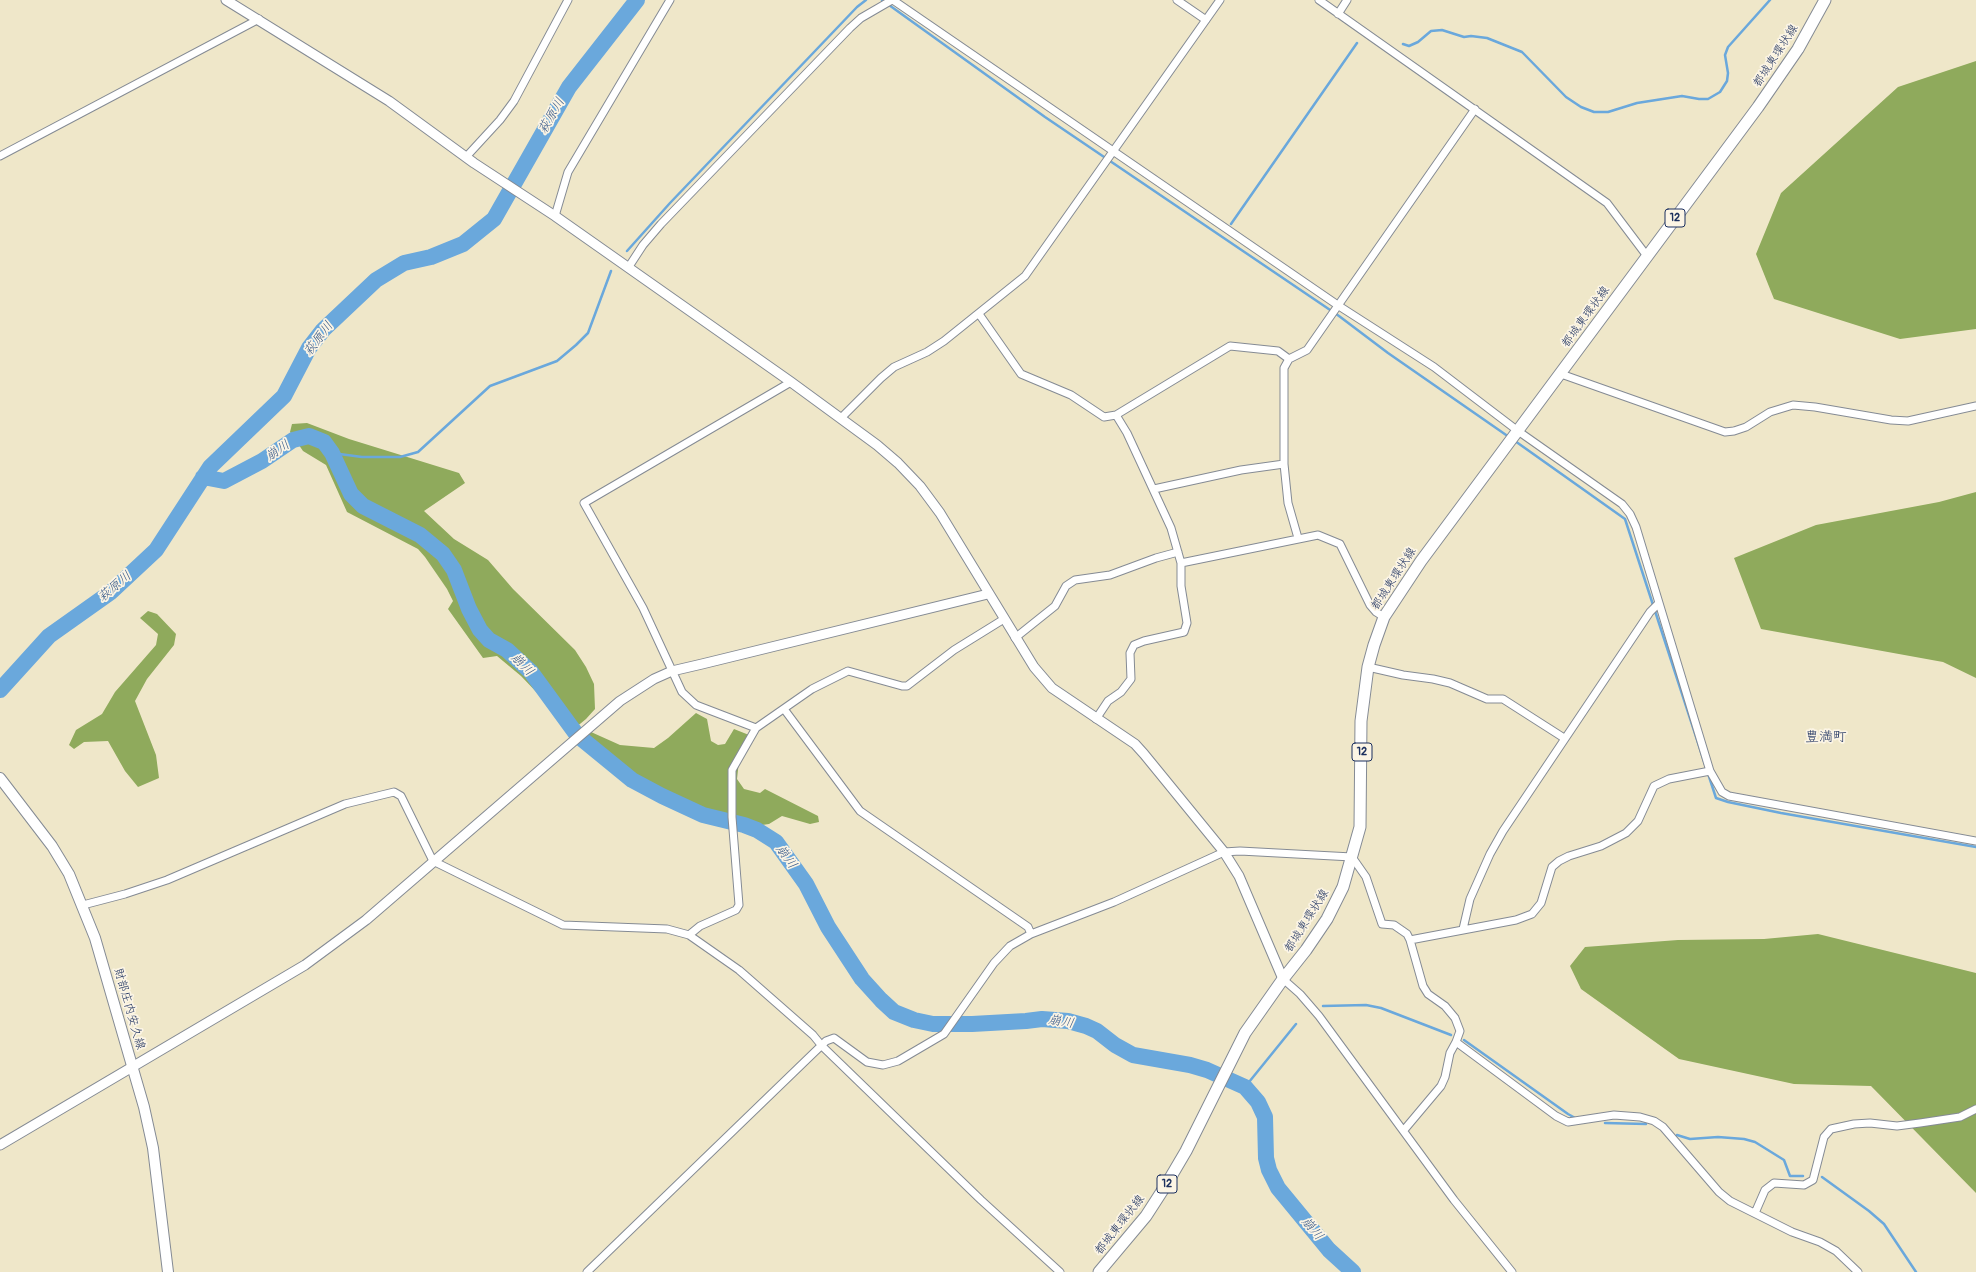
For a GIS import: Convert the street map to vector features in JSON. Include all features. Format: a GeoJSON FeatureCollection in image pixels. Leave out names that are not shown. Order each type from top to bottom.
{"type":"FeatureCollection","features":[{"type":"Feature","properties":{"kind":"main road","name":"都城東環状線"},"geometry":{"type":"LineString","coordinates":[[1099,1272],[1146,1216],[1166,1185],[1246,1033],[1327,919],[1343,888],[1360,827],[1362,721],[1368,667],[1384,617],[1421,561],[1758,107],[1798,49],[1825,0]]}},
{"type":"Feature","properties":{"kind":"main road","name":"財部庄内安久線"},"geometry":{"type":"LineString","coordinates":[[0,778],[52,846],[69,874],[83,905],[95,938],[144,1107],[153,1148],[168,1272]]}},
{"type":"Feature","properties":{"kind":"street"},"geometry":{"type":"LineString","coordinates":[[226,0],[390,101],[474,163],[555,216],[840,418],[882,450],[920,486],[940,513],[988,594],[1034,667],[1052,688],[1096,719],[1123,735],[1144,754],[1224,852],[1239,876],[1283,979],[1300,994],[1319,1016],[1404,1130],[1458,1206],[1512,1272]]}},
{"type":"Feature","properties":{"kind":"street"},"geometry":{"type":"LineString","coordinates":[[466,157],[500,120],[514,101],[568,0]]}},
{"type":"Feature","properties":{"kind":"street"},"geometry":{"type":"LineString","coordinates":[[555,216],[568,172],[670,0]]}},
{"type":"Feature","properties":{"kind":"street"},"geometry":{"type":"LineString","coordinates":[[628,268],[643,245],[661,224],[850,28],[861,18],[893,0],[1339,306],[1434,367],[1518,431],[1622,504],[1630,514],[1636,527],[1658,604],[1710,771],[1722,792],[1729,796],[1976,841]]}},
{"type":"Feature","properties":{"kind":"street"},"geometry":{"type":"LineString","coordinates":[[1177,0],[1206,20]]}},
{"type":"Feature","properties":{"kind":"street"},"geometry":{"type":"LineString","coordinates":[[840,418],[890,371],[944,342],[1025,276],[1220,0]]}},
{"type":"Feature","properties":{"kind":"street"},"geometry":{"type":"LineString","coordinates":[[1319,0],[1607,203],[1647,256]]}},
{"type":"Feature","properties":{"kind":"street"},"geometry":{"type":"LineString","coordinates":[[1338,14],[1347,0]]}},
{"type":"Feature","properties":{"kind":"street"},"geometry":{"type":"LineString","coordinates":[[0,156],[259,19]]}},
{"type":"Feature","properties":{"kind":"street"},"geometry":{"type":"LineString","coordinates":[[1298,538],[1288,503],[1284,464],[1284,368],[1289,360],[1307,350],[1475,109]]}},
{"type":"Feature","properties":{"kind":"street"},"geometry":{"type":"LineString","coordinates":[[979,314],[1021,374],[1071,395],[1104,418],[1116,415],[1230,346],[1278,351],[1289,360]]}},
{"type":"Feature","properties":{"kind":"street"},"geometry":{"type":"LineString","coordinates":[[1560,374],[1725,432],[1746,427],[1770,412],[1793,405],[1815,407],[1891,420],[1908,421],[1976,406]]}},
{"type":"Feature","properties":{"kind":"street"},"geometry":{"type":"LineString","coordinates":[[756,728],[696,705],[682,692],[643,608],[584,503],[791,382]]}},
{"type":"Feature","properties":{"kind":"street"},"geometry":{"type":"LineString","coordinates":[[1096,719],[1108,701],[1121,692],[1131,679],[1130,653],[1134,645],[1144,641],[1184,632],[1187,622],[1182,586],[1181,563],[1172,528],[1116,415]]}},
{"type":"Feature","properties":{"kind":"street"},"geometry":{"type":"LineString","coordinates":[[1154,489],[1241,470],[1284,464]]}},
{"type":"Feature","properties":{"kind":"street"},"geometry":{"type":"LineString","coordinates":[[1181,563],[1318,535],[1340,544],[1370,605],[1376,612],[1384,617]]}},
{"type":"Feature","properties":{"kind":"street"},"geometry":{"type":"LineString","coordinates":[[1015,638],[1055,606],[1066,586],[1076,580],[1110,575],[1156,558],[1178,552]]}},
{"type":"Feature","properties":{"kind":"street"},"geometry":{"type":"LineString","coordinates":[[0,1145],[305,965],[366,920],[620,701],[637,690],[672,672],[988,594]]}},
{"type":"Feature","properties":{"kind":"street"},"geometry":{"type":"LineString","coordinates":[[1463,929],[1470,899],[1490,854],[1503,831],[1650,612],[1658,604]]}},
{"type":"Feature","properties":{"kind":"street"},"geometry":{"type":"LineString","coordinates":[[689,935],[700,926],[736,910],[739,905],[732,817],[732,770],[756,728],[812,690],[848,671],[902,686],[907,686],[954,650],[1004,619]]}},
{"type":"Feature","properties":{"kind":"street"},"geometry":{"type":"LineString","coordinates":[[1368,667],[1450,683],[1487,699],[1503,699],[1564,738]]}},
{"type":"Feature","properties":{"kind":"street"},"geometry":{"type":"LineString","coordinates":[[784,708],[860,811],[1028,928],[1031,934]]}},
{"type":"Feature","properties":{"kind":"street"},"geometry":{"type":"LineString","coordinates":[[1410,940],[1516,920],[1532,914],[1541,903],[1552,867],[1559,861],[1569,856],[1601,846],[1626,833],[1638,820],[1654,786],[1669,779],[1710,771]]}},
{"type":"Feature","properties":{"kind":"street"},"geometry":{"type":"LineString","coordinates":[[83,905],[125,894],[167,880],[345,804],[394,792],[402,796],[433,861],[563,925],[667,929],[689,935],[739,970],[813,1035],[822,1046],[976,1194],[1060,1272]]}},
{"type":"Feature","properties":{"kind":"street"},"geometry":{"type":"LineString","coordinates":[[587,1272],[826,1041],[834,1038],[867,1062],[883,1065],[911,1054],[944,1034],[961,1013],[994,963],[1010,946],[1031,934],[1114,902],[1224,852],[1240,851],[1352,858],[1366,877],[1382,924],[1401,928],[1410,940],[1422,986],[1428,994],[1445,1006],[1455,1018],[1460,1031],[1450,1053],[1445,1077],[1441,1086],[1404,1130]]}},
{"type":"Feature","properties":{"kind":"street"},"geometry":{"type":"LineString","coordinates":[[1456,1042],[1556,1116],[1568,1122],[1614,1115],[1640,1117],[1654,1121],[1663,1127],[1719,1192],[1730,1200],[1792,1232],[1820,1242],[1836,1251],[1858,1272]]}},
{"type":"Feature","properties":{"kind":"street"},"geometry":{"type":"LineString","coordinates":[[1756,1213],[1765,1190],[1774,1183],[1804,1184],[1813,1180],[1824,1137],[1831,1129],[1870,1122],[1897,1126],[1920,1123],[1960,1117],[1976,1109]]}},
{"type":"Feature","properties":{"kind":"green space"},"geometry":{"type":"Polygon","coordinates":[[[1976,61],[1976,329],[1900,339],[1774,299],[1756,254],[1781,193],[1898,87],[1976,61]]]}},
{"type":"Feature","properties":{"kind":"green space"},"geometry":{"type":"Polygon","coordinates":[[[307,423],[349,439],[459,473],[465,483],[424,511],[454,539],[488,560],[513,589],[575,650],[586,667],[594,684],[595,709],[586,719],[569,733],[543,699],[521,676],[497,656],[483,658],[448,609],[453,601],[447,589],[418,549],[347,512],[326,465],[303,451],[290,432],[292,424],[307,423]]]}},
{"type":"Feature","properties":{"kind":"green space"},"geometry":{"type":"Polygon","coordinates":[[[1976,492],[1976,678],[1943,662],[1761,629],[1734,558],[1816,525],[1939,502],[1976,492]]]}},
{"type":"Feature","properties":{"kind":"green space"},"geometry":{"type":"Polygon","coordinates":[[[148,611],[157,614],[176,634],[174,645],[147,679],[135,701],[156,755],[159,778],[138,787],[125,771],[108,741],[84,742],[74,749],[69,745],[76,730],[102,714],[115,692],[156,645],[158,634],[140,618],[148,611]]]}},
{"type":"Feature","properties":{"kind":"green space"},"geometry":{"type":"Polygon","coordinates":[[[696,713],[707,719],[711,741],[718,745],[725,744],[734,729],[749,735],[739,761],[737,779],[744,789],[760,793],[765,789],[818,816],[819,822],[810,824],[782,816],[769,824],[762,825],[702,812],[662,794],[597,757],[580,743],[591,732],[620,745],[654,748],[668,738],[696,713]]]}},
{"type":"Feature","properties":{"kind":"green space"},"geometry":{"type":"Polygon","coordinates":[[[1818,934],[1976,973],[1976,1193],[1871,1086],[1794,1084],[1679,1059],[1581,989],[1570,966],[1585,947],[1678,940],[1764,939],[1818,934]]]}},
{"type":"Feature","properties":{"kind":"waterway","name":"萩原川"},"geometry":{"type":"LineString","coordinates":[[0,690],[49,636],[111,592],[156,550],[210,467],[284,396],[309,348],[323,330],[376,280],[404,263],[431,257],[463,244],[494,219],[569,87],[637,0]]}},
{"type":"Feature","properties":{"kind":"waterway"},"geometry":{"type":"LineString","coordinates":[[627,251],[670,203],[857,7],[866,0]]}},
{"type":"Feature","properties":{"kind":"waterway"},"geometry":{"type":"LineString","coordinates":[[882,0],[1045,117],[1339,316],[1388,353],[1509,437]]}},
{"type":"Feature","properties":{"kind":"waterway"},"geometry":{"type":"LineString","coordinates":[[1403,44],[1409,46],[1418,42],[1431,31],[1442,30],[1464,37],[1471,36],[1487,38],[1522,52],[1566,97],[1581,107],[1594,112],[1608,112],[1637,103],[1682,96],[1708,99],[1720,92],[1727,81],[1728,73],[1725,55],[1728,47],[1770,0]]}},
{"type":"Feature","properties":{"kind":"waterway"},"geometry":{"type":"LineString","coordinates":[[1231,224],[1357,43]]}},
{"type":"Feature","properties":{"kind":"waterway"},"geometry":{"type":"LineString","coordinates":[[332,453],[362,457],[400,457],[418,452],[490,386],[557,361],[576,345],[588,333],[611,271]]}},
{"type":"Feature","properties":{"kind":"waterway","name":"崩川"},"geometry":{"type":"LineString","coordinates":[[203,477],[224,481],[262,461],[293,440],[309,436],[324,442],[332,453],[351,494],[363,506],[420,535],[443,554],[454,570],[469,609],[480,630],[489,640],[507,650],[531,672],[577,735],[632,780],[703,815],[744,825],[757,830],[776,842],[806,884],[828,927],[862,979],[894,1012],[914,1020],[933,1024],[972,1024],[1042,1019],[1068,1021],[1097,1031],[1115,1045],[1133,1055],[1190,1065],[1207,1070],[1245,1087],[1258,1102],[1265,1117],[1266,1158],[1269,1170],[1278,1188],[1329,1250],[1353,1272]]}},
{"type":"Feature","properties":{"kind":"waterway"},"geometry":{"type":"LineString","coordinates":[[1515,441],[1625,519],[1716,798],[1781,813],[1976,847]]}},
{"type":"Feature","properties":{"kind":"waterway"},"geometry":{"type":"LineString","coordinates":[[1323,1006],[1366,1005],[1381,1008],[1451,1035]]}},
{"type":"Feature","properties":{"kind":"waterway"},"geometry":{"type":"LineString","coordinates":[[1245,1087],[1296,1024]]}},
{"type":"Feature","properties":{"kind":"waterway"},"geometry":{"type":"LineString","coordinates":[[1464,1040],[1577,1119]]}},
{"type":"Feature","properties":{"kind":"waterway"},"geometry":{"type":"LineString","coordinates":[[1605,1123],[1646,1124]]}},
{"type":"Feature","properties":{"kind":"waterway"},"geometry":{"type":"LineString","coordinates":[[1677,1135],[1690,1139],[1718,1137],[1744,1139],[1755,1142],[1784,1160],[1790,1176],[1803,1176]]}},
{"type":"Feature","properties":{"kind":"waterway"},"geometry":{"type":"LineString","coordinates":[[1822,1177],[1869,1211],[1884,1224],[1916,1272]]}},
{"type":"Feature","properties":{"kind":"district","name":"豊満町"},"geometry":{"type":"Point","coordinates":[1826,737]}}]}
